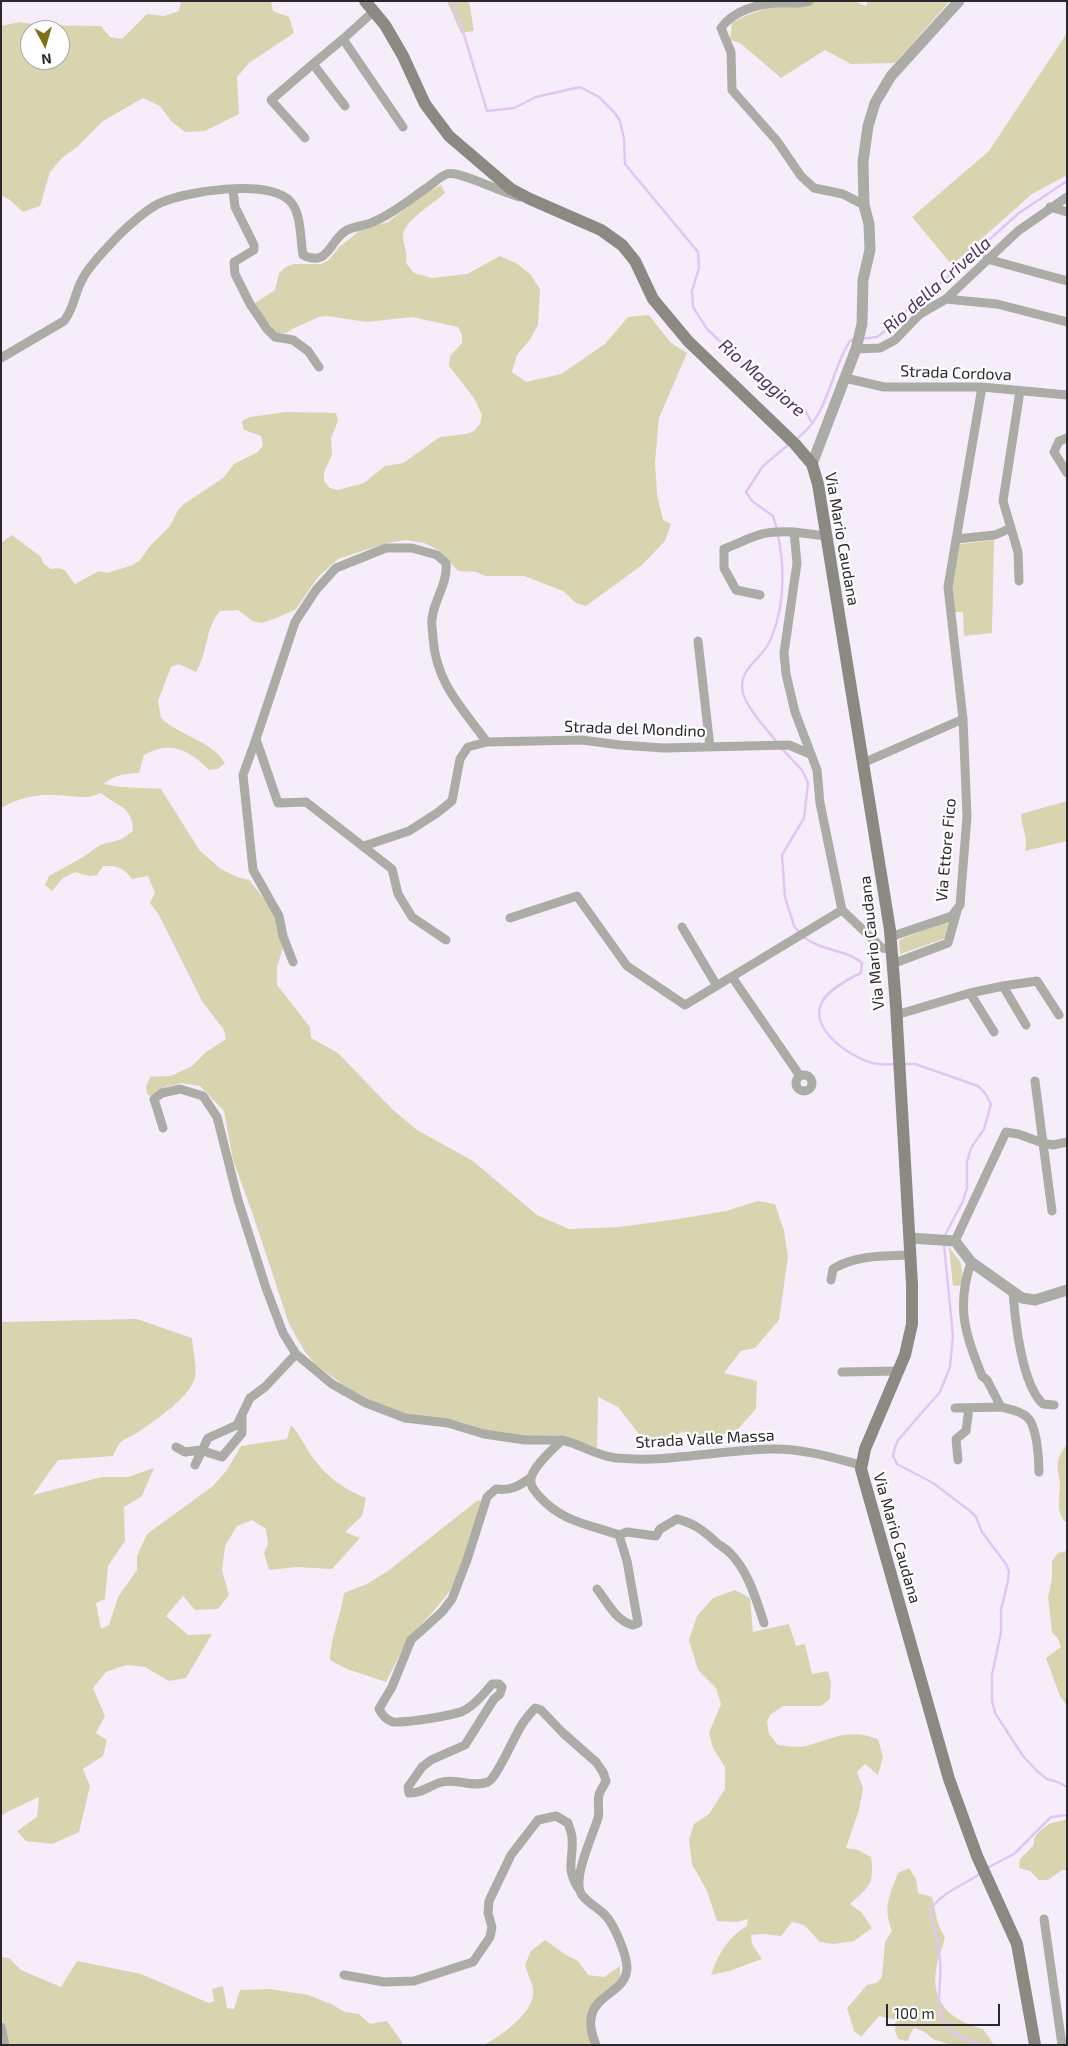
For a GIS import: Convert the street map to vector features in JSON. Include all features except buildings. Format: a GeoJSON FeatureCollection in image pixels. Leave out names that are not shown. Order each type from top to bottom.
{"type":"FeatureCollection","features":[{"type":"Feature","properties":{"kind":"main road","name":"Via Mario Caudana"},"geometry":{"type":"LineString","coordinates":[[370,6],[385,25],[403,56],[425,104],[449,136],[511,189],[601,230],[622,245],[635,261],[653,299],[688,341],[792,441],[812,464],[818,484],[891,943],[910,1238],[912,1324],[909,1342],[860,1465],[949,1779],[976,1856],[993,1889],[1019,1951],[1035,2045]]}},
{"type":"Feature","properties":{"kind":"street"},"geometry":{"type":"LineString","coordinates":[[809,1],[799,4],[777,3],[757,6],[738,13],[727,20],[721,28],[731,52],[732,90],[778,141],[801,176],[814,188],[843,194],[864,205]]}},
{"type":"Feature","properties":{"kind":"street"},"geometry":{"type":"LineString","coordinates":[[812,464],[845,378],[862,324],[863,280],[870,250],[869,224],[864,205],[863,162],[868,126],[875,103],[891,76],[959,1]]}},
{"type":"Feature","properties":{"kind":"street"},"geometry":{"type":"LineString","coordinates":[[305,138],[271,100],[343,39],[370,6]]}},
{"type":"Feature","properties":{"kind":"street"},"geometry":{"type":"LineString","coordinates":[[343,39],[403,127]]}},
{"type":"Feature","properties":{"kind":"street"},"geometry":{"type":"LineString","coordinates":[[313,64],[345,106]]}},
{"type":"Feature","properties":{"kind":"street"},"geometry":{"type":"LineString","coordinates":[[1,358],[64,321],[71,312],[83,277],[120,235],[158,204],[181,196],[233,190],[272,191],[289,201],[296,213],[303,255],[311,259],[322,257],[330,250],[337,238],[348,230],[393,212],[448,174],[460,174],[507,195],[530,199]]}},
{"type":"Feature","properties":{"kind":"street"},"geometry":{"type":"LineString","coordinates":[[233,190],[235,207],[254,245],[254,250],[234,262],[235,274],[250,304],[267,329],[275,337],[294,340],[308,351],[319,367]]}},
{"type":"Feature","properties":{"kind":"street"},"geometry":{"type":"LineString","coordinates":[[857,343],[880,348],[895,340],[920,314],[946,299],[1018,231],[1067,197]]}},
{"type":"Feature","properties":{"kind":"street"},"geometry":{"type":"LineString","coordinates":[[1050,207],[1067,212]]}},
{"type":"Feature","properties":{"kind":"street"},"geometry":{"type":"LineString","coordinates":[[987,259],[1067,281]]}},
{"type":"Feature","properties":{"kind":"street"},"geometry":{"type":"LineString","coordinates":[[946,299],[997,304],[1067,322]]}},
{"type":"Feature","properties":{"kind":"street","name":"Strada Cordova"},"geometry":{"type":"LineString","coordinates":[[845,378],[884,388],[982,387],[1020,392],[1067,394]]}},
{"type":"Feature","properties":{"kind":"street","name":"Via Ettore Fico"},"geometry":{"type":"LineString","coordinates":[[891,943],[952,916],[960,905],[968,816],[963,719],[948,587],[982,387]]}},
{"type":"Feature","properties":{"kind":"street"},"geometry":{"type":"LineString","coordinates":[[1019,582],[1018,552],[1003,501],[1020,392]]}},
{"type":"Feature","properties":{"kind":"street"},"geometry":{"type":"LineString","coordinates":[[1067,438],[1059,441],[1054,452],[1067,473]]}},
{"type":"Feature","properties":{"kind":"street"},"geometry":{"type":"LineString","coordinates":[[956,539],[995,535],[1011,528]]}},
{"type":"Feature","properties":{"kind":"street"},"geometry":{"type":"LineString","coordinates":[[760,595],[736,590],[724,568],[724,549],[757,534],[794,532],[826,536]]}},
{"type":"Feature","properties":{"kind":"street"},"geometry":{"type":"LineString","coordinates":[[794,532],[797,563],[784,653],[786,674],[795,712],[817,770],[821,812],[842,910],[882,948],[891,943]]}},
{"type":"Feature","properties":{"kind":"street"},"geometry":{"type":"LineString","coordinates":[[293,962],[283,936],[279,916],[253,870],[243,774],[295,622],[316,590],[336,568],[386,548],[412,548],[437,555],[446,563],[447,574],[432,618],[434,650],[438,669],[455,700],[487,742]]}},
{"type":"Feature","properties":{"kind":"street"},"geometry":{"type":"LineString","coordinates":[[698,640],[710,747]]}},
{"type":"Feature","properties":{"kind":"street"},"geometry":{"type":"LineString","coordinates":[[863,763],[963,719]]}},
{"type":"Feature","properties":{"kind":"street"},"geometry":{"type":"LineString","coordinates":[[256,740],[278,803],[306,802],[364,846],[392,869],[398,894],[412,917],[446,940]]}},
{"type":"Feature","properties":{"kind":"street","name":"Strada del Mondino"},"geometry":{"type":"LineString","coordinates":[[364,846],[409,831],[438,813],[452,801],[460,759],[468,747],[487,742],[582,740],[620,746],[655,747],[785,745],[800,748],[810,754]]}},
{"type":"Feature","properties":{"kind":"street"},"geometry":{"type":"LineString","coordinates":[[510,918],[577,896],[627,966],[685,1005],[842,910]]}},
{"type":"Feature","properties":{"kind":"street"},"geometry":{"type":"LineString","coordinates":[[892,964],[948,943],[958,908]]}},
{"type":"Feature","properties":{"kind":"street"},"geometry":{"type":"LineString","coordinates":[[682,927],[717,986]]}},
{"type":"Feature","properties":{"kind":"street"},"geometry":{"type":"LineString","coordinates":[[732,977],[800,1076]]}},
{"type":"Feature","properties":{"kind":"street"},"geometry":{"type":"LineString","coordinates":[[896,1015],[970,993],[1037,981],[1059,1015]]}},
{"type":"Feature","properties":{"kind":"street"},"geometry":{"type":"LineString","coordinates":[[1003,986],[1026,1025]]}},
{"type":"Feature","properties":{"kind":"street"},"geometry":{"type":"LineString","coordinates":[[970,993],[994,1032]]}},
{"type":"Feature","properties":{"kind":"street"},"geometry":{"type":"LineString","coordinates":[[1035,1080],[1052,1210]]}},
{"type":"Feature","properties":{"kind":"street","name":"Strada Valle Massa"},"geometry":{"type":"LineString","coordinates":[[163,1128],[154,1099],[162,1093],[180,1089],[203,1096],[217,1117],[238,1200],[266,1288],[283,1333],[296,1354],[332,1384],[366,1403],[405,1418],[448,1423],[484,1434],[525,1440],[562,1440],[613,1457],[673,1459],[742,1450],[773,1449],[814,1453],[860,1465]]}},
{"type":"Feature","properties":{"kind":"street"},"geometry":{"type":"LineString","coordinates":[[947,1240],[1006,1132],[1053,1145],[1067,1142]]}},
{"type":"Feature","properties":{"kind":"street"},"geometry":{"type":"LineString","coordinates":[[910,1238],[947,1240],[971,1262],[1022,1298],[1035,1300],[1067,1290]]}},
{"type":"Feature","properties":{"kind":"street"},"geometry":{"type":"LineString","coordinates":[[831,1280],[834,1270],[844,1262],[910,1255]]}},
{"type":"Feature","properties":{"kind":"street"},"geometry":{"type":"LineString","coordinates":[[971,1262],[966,1278],[963,1302],[964,1328],[982,1376],[991,1386],[1001,1407]]}},
{"type":"Feature","properties":{"kind":"street"},"geometry":{"type":"LineString","coordinates":[[1013,1292],[1018,1338],[1029,1386],[1036,1398],[1043,1404],[1054,1405]]}},
{"type":"Feature","properties":{"kind":"street"},"geometry":{"type":"LineString","coordinates":[[195,1465],[208,1438],[237,1425],[250,1398],[265,1387],[296,1354]]}},
{"type":"Feature","properties":{"kind":"street"},"geometry":{"type":"LineString","coordinates":[[842,1372],[899,1371]]}},
{"type":"Feature","properties":{"kind":"street"},"geometry":{"type":"LineString","coordinates":[[956,1408],[1001,1407],[1026,1416],[1032,1424],[1039,1459],[1039,1472]]}},
{"type":"Feature","properties":{"kind":"street"},"geometry":{"type":"LineString","coordinates":[[958,1460],[956,1439],[966,1431],[969,1408]]}},
{"type":"Feature","properties":{"kind":"street"},"geometry":{"type":"LineString","coordinates":[[176,1447],[185,1452],[203,1451],[222,1457],[242,1433],[242,1417]]}},
{"type":"Feature","properties":{"kind":"street"},"geometry":{"type":"LineString","coordinates":[[562,1440],[540,1462],[530,1478],[519,1486],[507,1490],[496,1489],[486,1497],[468,1560],[452,1599],[442,1612],[411,1640],[392,1687],[379,1709],[382,1716],[391,1722],[452,1715],[469,1707],[492,1684],[499,1684],[502,1687],[500,1694],[494,1699],[465,1745],[431,1760],[422,1768],[408,1787],[409,1793],[416,1794],[442,1782],[474,1784],[488,1782],[496,1774],[502,1758],[522,1724],[536,1708],[542,1710],[563,1733],[596,1762],[603,1772],[606,1781],[598,1796],[599,1815],[579,1874],[580,1890]]}},
{"type":"Feature","properties":{"kind":"street"},"geometry":{"type":"LineString","coordinates":[[530,1478],[532,1487],[556,1512],[568,1519],[619,1534],[627,1532],[656,1536],[660,1529],[668,1522],[677,1519],[690,1522],[704,1530],[730,1553],[742,1569],[756,1598],[764,1623]]}},
{"type":"Feature","properties":{"kind":"street"},"geometry":{"type":"LineString","coordinates":[[597,1589],[617,1617],[627,1624],[633,1625],[638,1623],[627,1561],[619,1534]]}},
{"type":"Feature","properties":{"kind":"street"},"geometry":{"type":"LineString","coordinates":[[344,1975],[384,1982],[414,1981],[473,1962],[490,1937],[492,1927],[488,1913],[489,1901],[511,1855],[538,1820],[556,1816],[568,1822],[572,1838],[571,1876],[581,1894],[606,1916],[616,1934],[627,1969],[624,1979],[594,2008],[589,2022],[596,2045]]}},
{"type":"Feature","properties":{"kind":"street"},"geometry":{"type":"LineString","coordinates":[[1044,1919],[1062,2045]]}},
{"type":"Feature","properties":{"kind":"street"},"geometry":{"type":"LineString","coordinates":[[1,2027],[5,2045]]}},
{"type":"Feature","properties":{"kind":"shaded area"},"geometry":{"type":"Polygon","coordinates":[[[181,1],[271,1],[273,11],[289,17],[294,33],[249,63],[237,77],[239,114],[205,131],[185,132],[171,121],[160,106],[143,98],[103,121],[77,147],[62,158],[50,172],[40,206],[23,212],[10,200],[1,195],[1,26],[20,22],[20,70],[70,70],[70,26],[101,26],[110,37],[122,39],[147,14],[164,16],[179,11],[181,1]]]}},
{"type":"Feature","properties":{"kind":"shaded area"},"geometry":{"type":"Polygon","coordinates":[[[447,1],[469,1],[474,31],[461,33],[447,1]]]}},
{"type":"Feature","properties":{"kind":"shaded area"},"geometry":{"type":"Polygon","coordinates":[[[815,1],[854,1],[866,6],[868,1],[950,1],[895,63],[851,64],[825,50],[781,78],[740,43],[730,40],[732,23],[743,17],[765,9],[782,6],[801,6],[815,1]]]}},
{"type":"Feature","properties":{"kind":"shaded area"},"geometry":{"type":"Polygon","coordinates":[[[1067,33],[1067,175],[1032,194],[952,265],[912,217],[989,151],[1067,33]]]}},
{"type":"Feature","properties":{"kind":"shaded area"},"geometry":{"type":"Polygon","coordinates":[[[441,185],[445,193],[413,219],[404,231],[406,263],[414,273],[432,278],[467,274],[500,256],[516,263],[530,274],[540,289],[538,325],[529,341],[517,355],[512,372],[526,382],[561,374],[605,344],[628,317],[649,315],[671,343],[687,353],[659,418],[655,462],[657,494],[663,520],[671,524],[665,541],[642,565],[586,606],[576,603],[563,591],[524,576],[486,576],[476,572],[458,571],[440,551],[424,543],[406,540],[387,543],[338,559],[318,577],[296,609],[279,617],[262,623],[252,621],[238,610],[220,611],[212,625],[203,657],[196,672],[179,664],[171,667],[158,701],[161,718],[177,730],[212,749],[225,763],[218,769],[209,770],[194,757],[179,749],[163,748],[144,755],[139,773],[116,776],[104,784],[121,787],[161,789],[200,851],[221,869],[237,877],[249,880],[276,914],[283,948],[277,967],[277,985],[310,1027],[311,1038],[338,1053],[392,1109],[417,1130],[473,1161],[537,1215],[569,1229],[619,1227],[726,1211],[758,1201],[775,1204],[784,1231],[788,1257],[779,1320],[755,1348],[741,1351],[724,1373],[757,1381],[756,1409],[737,1430],[694,1443],[683,1431],[661,1444],[643,1439],[618,1407],[598,1397],[597,1448],[558,1435],[520,1437],[489,1432],[462,1422],[408,1415],[380,1405],[345,1386],[316,1365],[305,1352],[289,1324],[233,1160],[224,1111],[200,1086],[181,1083],[165,1087],[150,1096],[147,1094],[146,1087],[150,1077],[171,1076],[192,1066],[206,1052],[226,1039],[224,1030],[202,1001],[159,915],[150,903],[155,893],[148,876],[132,879],[119,868],[103,866],[97,875],[89,876],[75,872],[63,878],[52,891],[45,885],[49,876],[100,845],[122,839],[133,831],[130,816],[123,807],[101,793],[89,797],[33,796],[1,808],[1,543],[12,535],[40,556],[44,564],[51,569],[57,568],[66,571],[75,584],[99,571],[107,573],[133,565],[140,560],[151,545],[170,526],[178,510],[184,504],[223,478],[234,464],[258,452],[263,445],[261,436],[244,430],[242,421],[250,417],[286,412],[336,413],[338,421],[331,438],[332,455],[324,472],[324,481],[330,488],[338,490],[364,483],[385,466],[403,463],[440,437],[466,434],[474,431],[480,424],[482,415],[474,398],[449,366],[450,356],[462,343],[462,335],[458,327],[412,317],[366,322],[328,316],[319,317],[286,333],[277,333],[259,312],[255,303],[275,290],[279,273],[286,267],[294,264],[321,264],[329,260],[339,247],[362,229],[388,222],[426,193],[441,185]]]}},
{"type":"Feature","properties":{"kind":"shaded area"},"geometry":{"type":"Polygon","coordinates":[[[994,540],[992,633],[964,636],[963,612],[954,612],[951,587],[960,544],[994,540]]]}},
{"type":"Feature","properties":{"kind":"shaded area"},"geometry":{"type":"Polygon","coordinates":[[[1067,801],[1067,841],[1025,851],[1026,842],[1021,814],[1067,801]]]}},
{"type":"Feature","properties":{"kind":"shaded area"},"geometry":{"type":"Polygon","coordinates":[[[950,920],[946,938],[900,954],[899,940],[950,920]]]}},
{"type":"Feature","properties":{"kind":"shaded area"},"geometry":{"type":"Polygon","coordinates":[[[949,1247],[961,1263],[964,1285],[953,1286],[949,1247]]]}},
{"type":"Feature","properties":{"kind":"shaded area"},"geometry":{"type":"Polygon","coordinates":[[[137,1319],[192,1338],[196,1368],[192,1385],[187,1393],[172,1407],[140,1431],[121,1442],[113,1456],[58,1460],[33,1495],[102,1477],[128,1477],[154,1468],[142,1496],[124,1507],[125,1541],[108,1566],[105,1599],[96,1603],[101,1629],[109,1625],[118,1597],[137,1570],[137,1556],[147,1534],[213,1486],[227,1470],[241,1446],[287,1439],[291,1425],[313,1458],[330,1477],[344,1487],[366,1498],[362,1516],[345,1532],[360,1538],[332,1569],[297,1567],[269,1570],[264,1553],[268,1544],[266,1529],[252,1520],[237,1526],[225,1546],[222,1570],[229,1595],[218,1609],[195,1610],[183,1596],[166,1616],[188,1635],[212,1634],[186,1678],[169,1681],[145,1667],[126,1665],[106,1672],[93,1688],[105,1716],[96,1733],[107,1740],[103,1756],[83,1769],[90,1786],[79,1832],[52,1844],[26,1841],[17,1831],[37,1817],[39,1797],[5,1813],[1,1817],[1,1322],[137,1319]]]}},
{"type":"Feature","properties":{"kind":"shaded area"},"geometry":{"type":"Polygon","coordinates":[[[1067,1444],[1067,1523],[1063,1519],[1060,1510],[1060,1485],[1057,1468],[1059,1457],[1067,1444]]]}},
{"type":"Feature","properties":{"kind":"shaded area"},"geometry":{"type":"Polygon","coordinates":[[[478,1500],[481,1501],[475,1536],[450,1591],[408,1638],[386,1682],[347,1669],[330,1660],[330,1652],[344,1593],[367,1584],[388,1571],[478,1500]]]}},
{"type":"Feature","properties":{"kind":"shaded area"},"geometry":{"type":"Polygon","coordinates":[[[1067,1551],[1067,1706],[1060,1696],[1046,1658],[1061,1647],[1058,1639],[1052,1632],[1048,1597],[1052,1579],[1052,1561],[1058,1553],[1067,1551]]]}},
{"type":"Feature","properties":{"kind":"shaded area"},"geometry":{"type":"Polygon","coordinates":[[[735,1590],[750,1598],[753,1632],[789,1624],[796,1646],[805,1644],[812,1674],[828,1671],[831,1683],[830,1699],[821,1706],[783,1706],[770,1715],[767,1722],[769,1734],[778,1745],[803,1747],[841,1735],[858,1734],[878,1739],[883,1757],[878,1775],[865,1764],[857,1772],[863,1788],[859,1810],[846,1848],[858,1850],[871,1857],[872,1873],[869,1884],[850,1904],[862,1913],[872,1928],[854,1941],[833,1944],[820,1942],[804,1925],[792,1922],[781,1936],[751,1935],[752,1944],[762,1959],[729,1971],[711,1975],[724,1947],[734,1935],[747,1926],[748,1919],[737,1922],[717,1921],[707,1891],[692,1864],[689,1840],[694,1824],[709,1814],[725,1789],[725,1767],[713,1748],[709,1733],[721,1704],[716,1688],[698,1670],[689,1640],[697,1616],[713,1598],[735,1590]]]}},
{"type":"Feature","properties":{"kind":"shaded area"},"geometry":{"type":"Polygon","coordinates":[[[1067,1819],[1067,1870],[1062,1870],[1048,1880],[1039,1880],[1030,1871],[1019,1868],[1020,1859],[1033,1846],[1035,1837],[1041,1830],[1049,1824],[1067,1819]]]}},
{"type":"Feature","properties":{"kind":"shaded area"},"geometry":{"type":"Polygon","coordinates":[[[909,1868],[916,1879],[918,1893],[932,1897],[938,1923],[945,1937],[935,1977],[939,1998],[951,2014],[960,2020],[983,2029],[994,2045],[951,2045],[933,2039],[925,2032],[914,2028],[908,2041],[898,2039],[895,2031],[896,2020],[879,2016],[861,2037],[854,2031],[847,2008],[867,1985],[876,1983],[882,1977],[885,1942],[892,1931],[889,1923],[888,1902],[898,1873],[909,1868]]]}},
{"type":"Feature","properties":{"kind":"shaded area"},"geometry":{"type":"Polygon","coordinates":[[[545,1940],[578,1961],[588,1975],[604,1977],[620,1966],[620,1979],[598,2011],[594,2023],[600,2045],[484,2045],[508,2029],[524,2014],[530,2005],[533,1997],[533,1988],[525,1965],[531,1951],[545,1940]]]}},
{"type":"Feature","properties":{"kind":"shaded area"},"geometry":{"type":"Polygon","coordinates":[[[1,1957],[9,1958],[21,1970],[61,1987],[77,1961],[141,1974],[209,2003],[214,2001],[212,1989],[223,1986],[227,2008],[234,2009],[240,1990],[270,1989],[308,1995],[345,2012],[359,2014],[370,2024],[387,2021],[404,2045],[3,2045],[1,1957]]]}},
{"type":"Feature","properties":{"kind":"waterway","name":"Rio Maggiore"},"geometry":{"type":"LineString","coordinates":[[451,1],[462,28],[487,111],[514,108],[536,97],[580,87],[599,97],[614,112],[620,121],[624,139],[625,164],[698,252],[699,268],[692,291],[693,307],[707,329],[749,369],[805,410],[812,423]]}},
{"type":"Feature","properties":{"kind":"waterway","name":"Rio della Crivella"},"geometry":{"type":"LineString","coordinates":[[861,339],[877,337],[885,331],[905,314],[909,305],[919,296],[934,289],[1019,213],[1067,181]]}},
{"type":"Feature","properties":{"kind":"waterway","name":"Rio della Crivella"},"geometry":{"type":"LineString","coordinates":[[796,439],[816,419],[843,353],[850,341],[853,340]]}},
{"type":"Feature","properties":{"kind":"waterway","name":"Rio della Crivella"},"geometry":{"type":"LineString","coordinates":[[777,529],[773,516],[752,501],[746,492],[763,466],[789,444]]}},
{"type":"Feature","properties":{"kind":"waterway","name":"Rio della Crivella"},"geometry":{"type":"LineString","coordinates":[[778,535],[782,562],[779,615],[770,641],[762,654],[747,671],[742,684],[743,693],[749,706],[778,744]]}},
{"type":"Feature","properties":{"kind":"waterway","name":"Rio della Crivella"},"geometry":{"type":"LineString","coordinates":[[781,748],[802,770],[808,783],[804,818],[782,855],[785,897],[794,926],[800,933]]}},
{"type":"Feature","properties":{"kind":"waterway","name":"Rio della Crivella"},"geometry":{"type":"LineString","coordinates":[[804,937],[810,942],[856,958],[862,963],[861,973],[831,991],[822,1001],[820,1017],[823,1027],[839,1045],[860,1058],[879,1064],[895,1064]]}},
{"type":"Feature","properties":{"kind":"waterway","name":"Rio della Crivella"},"geometry":{"type":"LineString","coordinates":[[903,1064],[915,1064],[978,1086],[985,1093],[991,1104],[984,1129],[971,1148],[967,1162],[967,1188],[963,1201],[944,1237]]}},
{"type":"Feature","properties":{"kind":"waterway","name":"Rio della Crivella"},"geometry":{"type":"LineString","coordinates":[[944,1245],[953,1336],[950,1367],[940,1392],[898,1440],[893,1456],[897,1464],[933,1483],[970,1511],[976,1517],[982,1532],[1006,1564],[1009,1571],[1008,1581],[1001,1610],[1001,1632],[992,1675],[992,1701],[995,1713],[1023,1756],[1037,1771],[1047,1779],[1067,1787]]}},
{"type":"Feature","properties":{"kind":"waterway","name":"Rio della Crivella"},"geometry":{"type":"LineString","coordinates":[[987,1868],[1014,1854],[1051,1817],[1067,1815]]}},
{"type":"Feature","properties":{"kind":"waterway","name":"Rio della Crivella"},"geometry":{"type":"LineString","coordinates":[[981,1873],[947,1893],[930,1910],[941,1969],[939,1997],[941,2015],[945,2024],[955,2034],[983,2045]]}}]}
